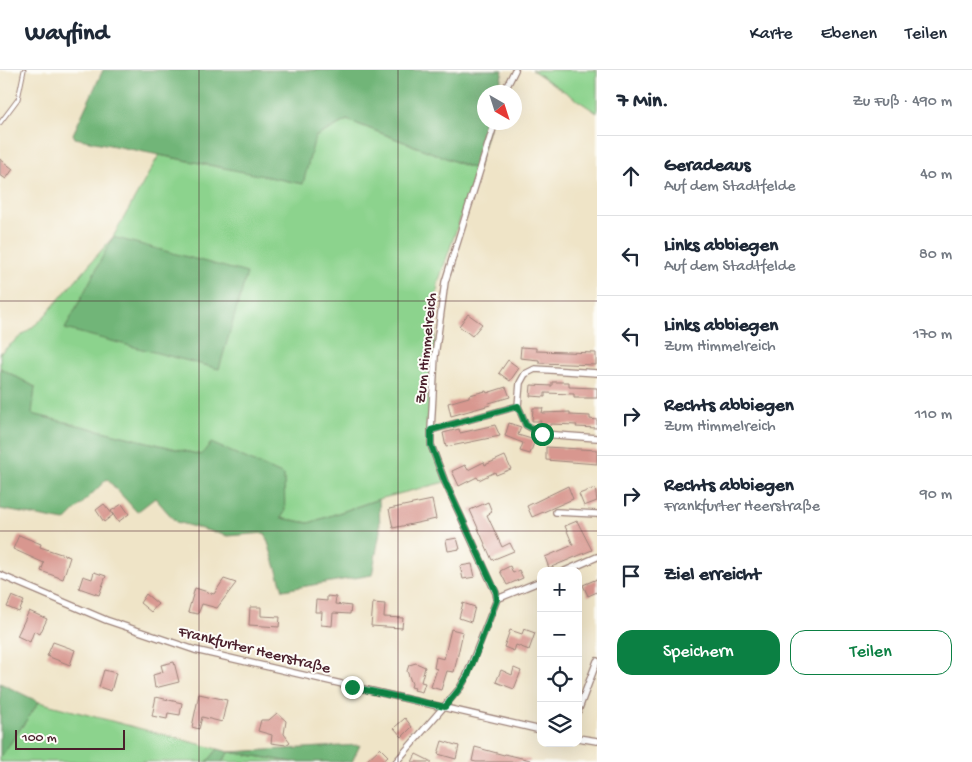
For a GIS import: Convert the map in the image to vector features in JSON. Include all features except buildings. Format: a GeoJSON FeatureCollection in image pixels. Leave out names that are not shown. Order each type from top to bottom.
{"type":"FeatureCollection","features":[{"type":"Feature","properties":{"kind":"street"},"geometry":{"type":"LineString","coordinates":[[507,85],[514,70]]}},
{"type":"Feature","properties":{"kind":"street","name":"Zum Himmelreich"},"geometry":{"type":"LineString","coordinates":[[492,130],[445,282],[435,356],[431,445],[445,482],[496,592],[497,599]]}},
{"type":"Feature","properties":{"kind":"street"},"geometry":{"type":"LineString","coordinates":[[597,373],[535,369],[525,374],[520,383],[518,406],[526,425],[542,434],[597,438]]}},
{"type":"Feature","properties":{"kind":"street"},"geometry":{"type":"LineString","coordinates":[[431,430],[518,406]]}},
{"type":"Feature","properties":{"kind":"street"},"geometry":{"type":"LineString","coordinates":[[556,512],[597,514]]}},
{"type":"Feature","properties":{"kind":"street"},"geometry":{"type":"LineString","coordinates":[[574,567],[597,557]]}},
{"type":"Feature","properties":{"kind":"street","name":"Frankfurter Heerstraße"},"geometry":{"type":"LineString","coordinates":[[0,575],[106,620],[195,650],[537,729]]}},
{"type":"Feature","properties":{"kind":"street"},"geometry":{"type":"LineString","coordinates":[[396,762],[460,688],[468,675],[497,599],[537,584]]}},
{"type":"Feature","properties":{"kind":"street"},"geometry":{"type":"LineString","coordinates":[[581,702],[597,661]]}},
{"type":"Feature","properties":{"kind":"street"},"geometry":{"type":"LineString","coordinates":[[582,739],[597,742]]}},
{"type":"Feature","properties":{"kind":"lane"},"geometry":{"type":"LineString","coordinates":[[0,123],[18,99],[24,70]]}},
{"type":"Feature","properties":{"kind":"green space"},"geometry":{"type":"Polygon","coordinates":[[[103,70],[503,70],[500,85],[477,85],[477,130],[488,130],[477,170],[347,120],[315,137],[303,184],[75,138],[73,134],[103,70]]]}},
{"type":"Feature","properties":{"kind":"green space"},"geometry":{"type":"Polygon","coordinates":[[[532,70],[597,70],[597,113],[532,70]]]}},
{"type":"Feature","properties":{"kind":"green space"},"geometry":{"type":"Polygon","coordinates":[[[347,120],[477,170],[438,283],[435,315],[431,445],[445,482],[379,499],[309,523],[280,518],[201,455],[31,414],[35,387],[0,368],[0,353],[41,320],[113,237],[159,155],[219,167],[315,137],[347,120]]]}},
{"type":"Feature","properties":{"kind":"green space"},"geometry":{"type":"Polygon","coordinates":[[[113,237],[247,273],[219,369],[65,329],[113,237]]]}},
{"type":"Feature","properties":{"kind":"green space"},"geometry":{"type":"Polygon","coordinates":[[[0,368],[35,387],[32,414],[201,455],[211,443],[284,475],[285,512],[281,518],[309,523],[379,499],[380,532],[372,575],[283,590],[265,533],[228,536],[176,522],[155,498],[137,512],[107,479],[65,521],[0,509],[0,368]]]}},
{"type":"Feature","properties":{"kind":"green space"},"geometry":{"type":"Polygon","coordinates":[[[0,683],[39,702],[0,758],[0,683]]]}},
{"type":"Feature","properties":{"kind":"green space"},"geometry":{"type":"Polygon","coordinates":[[[39,702],[218,749],[207,762],[0,762],[0,758],[39,702]]]}},
{"type":"Feature","properties":{"kind":"green space"},"geometry":{"type":"Polygon","coordinates":[[[360,745],[352,762],[293,762],[229,752],[360,745]]]}},
{"type":"Feature","properties":{"kind":"green space"},"geometry":{"type":"Polygon","coordinates":[[[218,749],[229,752],[222,762],[207,762],[218,749]]]}},
{"type":"Feature","properties":{"kind":"green space"},"geometry":{"type":"Polygon","coordinates":[[[229,752],[293,762],[222,762],[229,752]]]}},
{"type":"Feature","properties":{"kind":"route"},"geometry":{"type":"LineString","coordinates":[[352,687],[445,707],[468,675],[497,599],[496,592],[445,482],[431,445],[431,430],[518,406],[526,425],[542,434]]}}]}
